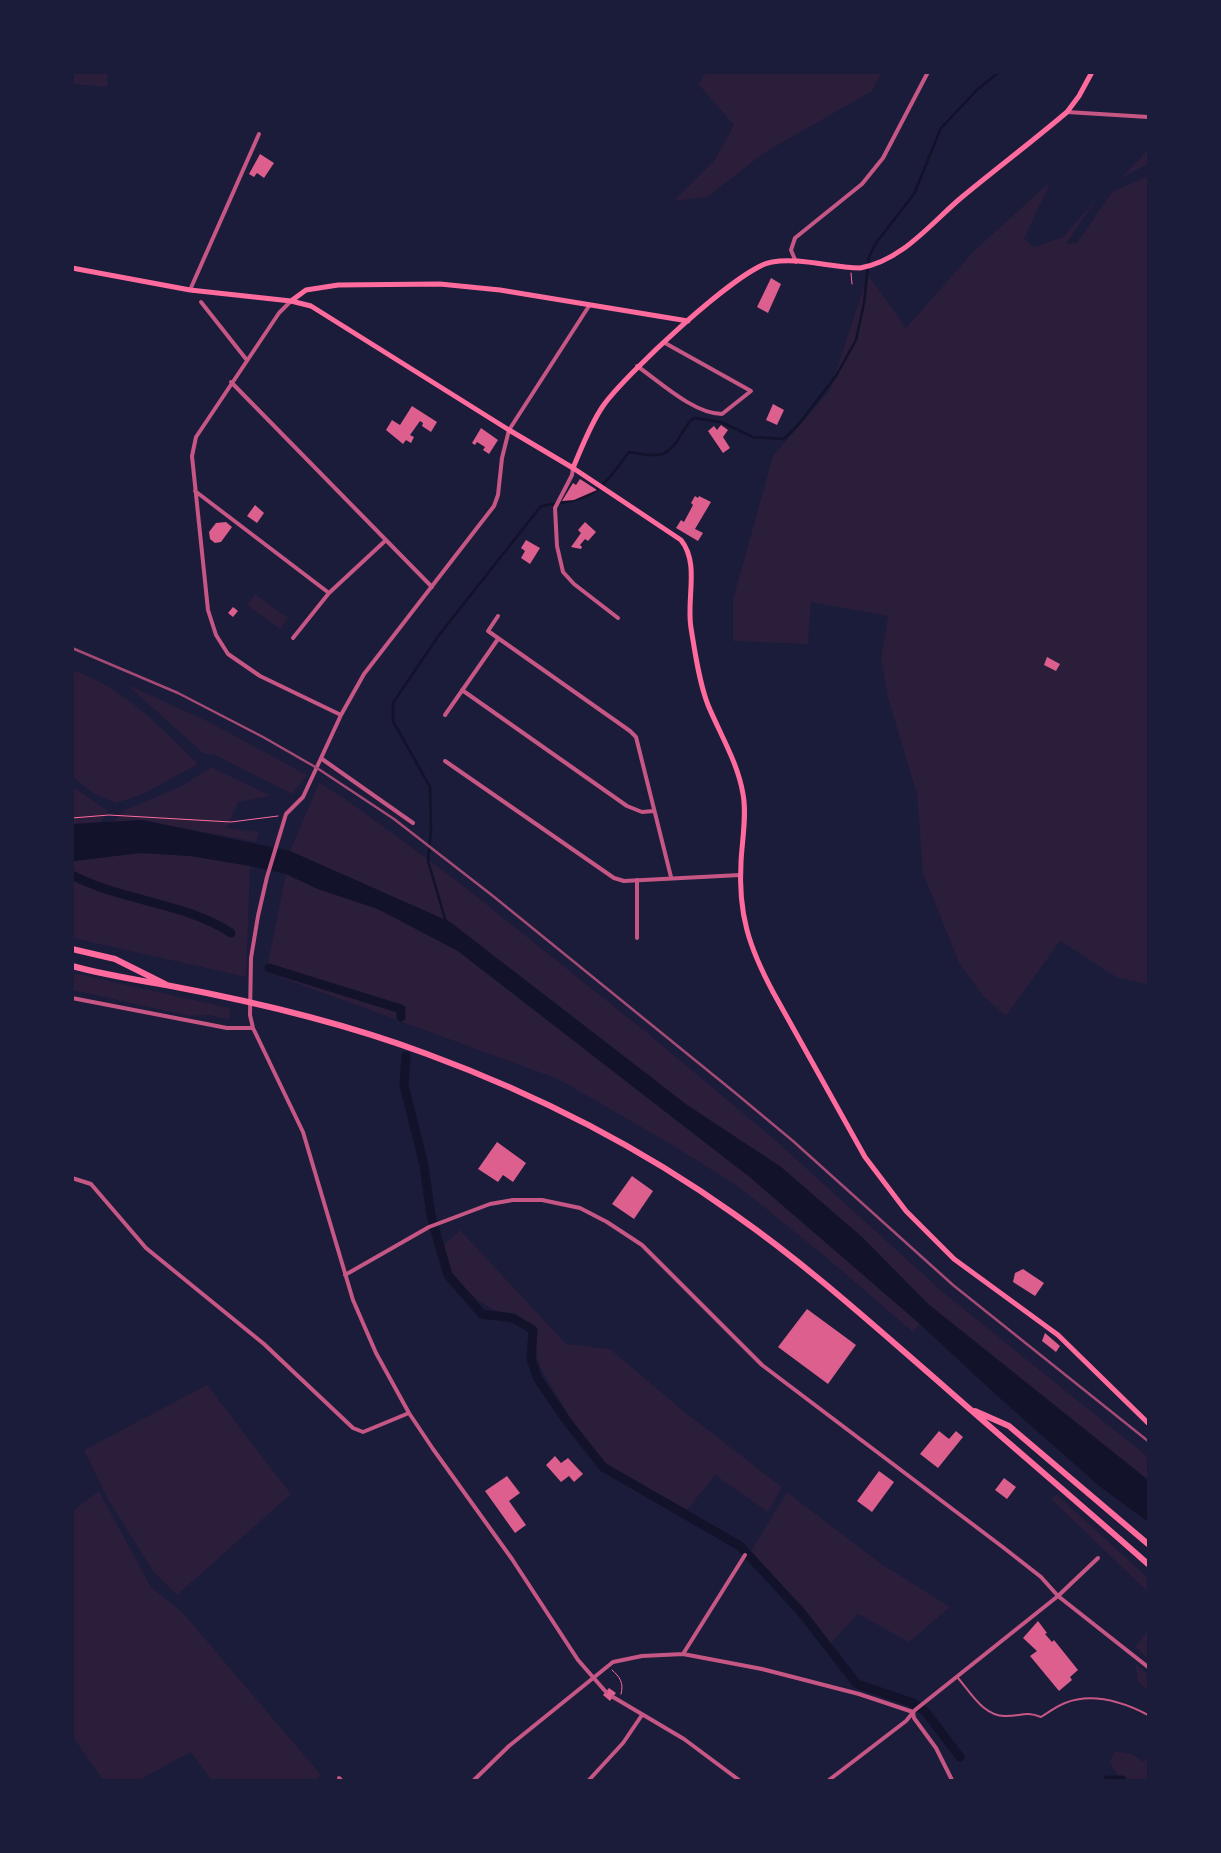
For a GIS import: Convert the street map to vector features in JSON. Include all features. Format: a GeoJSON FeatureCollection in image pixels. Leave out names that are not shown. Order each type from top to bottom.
{"type":"FeatureCollection","features":[{"type":"Feature","properties":{"kind":"highway"},"geometry":{"type":"LineString","coordinates":[[72,949],[115,959],[169,986]]}},
{"type":"Feature","properties":{"kind":"highway"},"geometry":{"type":"LineString","coordinates":[[72,966],[335,1024],[424,1052],[512,1088],[620,1142],[694,1187],[770,1239],[849,1304],[1148,1564]]}},
{"type":"Feature","properties":{"kind":"highway"},"geometry":{"type":"LineString","coordinates":[[969,1409],[1010,1426],[1148,1544]]}},
{"type":"Feature","properties":{"kind":"main road"},"geometry":{"type":"LineString","coordinates":[[573,468],[590,426],[603,406],[637,366],[688,321],[757,268],[772,262],[796,262],[860,268],[871,266],[887,259],[904,248],[960,198],[1067,112],[1079,96],[1092,72]]}},
{"type":"Feature","properties":{"kind":"main road"},"geometry":{"type":"LineString","coordinates":[[72,268],[190,290],[291,301],[311,306],[573,468],[681,540],[689,550],[691,563],[689,601],[691,626],[707,703],[735,765],[743,794],[740,875],[743,922],[759,966],[824,1086],[883,1182],[942,1249],[1058,1335],[1148,1422]]}},
{"type":"Feature","properties":{"kind":"main road"},"geometry":{"type":"LineString","coordinates":[[291,301],[306,290],[338,286],[440,284],[500,290],[688,321]]}},
{"type":"Feature","properties":{"kind":"street"},"geometry":{"type":"LineString","coordinates":[[796,262],[791,250],[795,238],[862,184],[883,158],[928,72]]}},
{"type":"Feature","properties":{"kind":"street"},"geometry":{"type":"LineString","coordinates":[[1067,112],[1148,117]]}},
{"type":"Feature","properties":{"kind":"street"},"geometry":{"type":"LineString","coordinates":[[190,290],[259,134]]}},
{"type":"Feature","properties":{"kind":"street"},"geometry":{"type":"LineString","coordinates":[[291,301],[279,313],[246,359],[196,437],[192,456],[208,610],[216,635],[228,654],[260,676],[341,715]]}},
{"type":"Feature","properties":{"kind":"street"},"geometry":{"type":"LineString","coordinates":[[201,302],[246,359]]}},
{"type":"Feature","properties":{"kind":"street"},"geometry":{"type":"LineString","coordinates":[[589,306],[509,430],[502,458],[498,495],[494,506],[378,654],[341,715],[303,797],[286,814],[267,877],[251,958],[250,975],[253,1028],[303,1132],[353,1300],[376,1353],[409,1413],[512,1559],[578,1660],[606,1692]]}},
{"type":"Feature","properties":{"kind":"street"},"geometry":{"type":"LineString","coordinates":[[637,366],[696,407],[713,414],[722,414],[751,391],[665,342]]}},
{"type":"Feature","properties":{"kind":"street"},"geometry":{"type":"LineString","coordinates":[[231,382],[432,587]]}},
{"type":"Feature","properties":{"kind":"street"},"geometry":{"type":"LineString","coordinates":[[573,468],[572,475],[555,508],[557,546],[563,572],[574,584],[618,618]]}},
{"type":"Feature","properties":{"kind":"street"},"geometry":{"type":"LineString","coordinates":[[195,491],[329,593]]}},
{"type":"Feature","properties":{"kind":"street"},"geometry":{"type":"LineString","coordinates":[[293,638],[329,593],[385,541]]}},
{"type":"Feature","properties":{"kind":"street"},"geometry":{"type":"LineString","coordinates":[[498,616],[488,631],[630,730],[636,737],[671,877]]}},
{"type":"Feature","properties":{"kind":"street"},"geometry":{"type":"LineString","coordinates":[[445,716],[498,639]]}},
{"type":"Feature","properties":{"kind":"street"},"geometry":{"type":"LineString","coordinates":[[462,690],[627,806],[642,812],[654,811]]}},
{"type":"Feature","properties":{"kind":"street"},"geometry":{"type":"LineString","coordinates":[[322,759],[413,823]]}},
{"type":"Feature","properties":{"kind":"street"},"geometry":{"type":"LineString","coordinates":[[445,761],[614,878],[637,880],[740,875]]}},
{"type":"Feature","properties":{"kind":"street"},"geometry":{"type":"LineString","coordinates":[[637,880],[637,938]]}},
{"type":"Feature","properties":{"kind":"street"},"geometry":{"type":"LineString","coordinates":[[72,998],[227,1028],[253,1028]]}},
{"type":"Feature","properties":{"kind":"street"},"geometry":{"type":"LineString","coordinates":[[72,1178],[91,1184],[146,1248],[264,1344],[353,1428],[363,1432],[409,1413]]}},
{"type":"Feature","properties":{"kind":"street"},"geometry":{"type":"LineString","coordinates":[[345,1275],[429,1227],[490,1204],[513,1200],[542,1200],[562,1202],[580,1208],[607,1222],[654,1255],[762,1366],[1004,1548],[1041,1577],[1058,1596],[1148,1667]]}},
{"type":"Feature","properties":{"kind":"street"},"geometry":{"type":"LineString","coordinates":[[683,1654],[745,1555]]}},
{"type":"Feature","properties":{"kind":"street"},"geometry":{"type":"LineString","coordinates":[[830,1780],[906,1721],[914,1711],[956,1676],[1058,1596],[1098,1558]]}},
{"type":"Feature","properties":{"kind":"street"},"geometry":{"type":"LineString","coordinates":[[474,1780],[509,1746],[613,1662],[642,1656],[683,1654],[762,1669],[859,1694],[914,1711]]}},
{"type":"Feature","properties":{"kind":"street"},"geometry":{"type":"LineString","coordinates":[[613,1697],[684,1739],[739,1780]]}},
{"type":"Feature","properties":{"kind":"street"},"geometry":{"type":"LineString","coordinates":[[914,1711],[914,1718],[936,1748],[952,1780]]}},
{"type":"Feature","properties":{"kind":"street"},"geometry":{"type":"LineString","coordinates":[[589,1780],[624,1743],[642,1715]]}},
{"type":"Feature","properties":{"kind":"lane"},"geometry":{"type":"LineString","coordinates":[[956,1676],[989,1713],[1005,1716],[1030,1712],[1041,1717],[1064,1703],[1088,1699],[1115,1700],[1148,1715]]}},
{"type":"Feature","properties":{"kind":"path"},"geometry":{"type":"LineString","coordinates":[[851,268],[852,284]]}},
{"type":"Feature","properties":{"kind":"path"},"geometry":{"type":"LineString","coordinates":[[72,818],[109,815],[231,822],[286,814]]}},
{"type":"Feature","properties":{"kind":"path"},"geometry":{"type":"LineString","coordinates":[[608,1666],[621,1679],[622,1688],[619,1702]]}},
{"type":"Feature","properties":{"kind":"shaded area"},"geometry":{"type":"Polygon","coordinates":[[[72,73],[107,73],[108,87],[73,84],[72,73]]]}},
{"type":"Feature","properties":{"kind":"shaded area"},"geometry":{"type":"Polygon","coordinates":[[[706,73],[881,73],[872,91],[764,153],[707,197],[674,201],[714,161],[734,125],[698,84],[706,73]]]}},
{"type":"Feature","properties":{"kind":"shaded area"},"geometry":{"type":"Polygon","coordinates":[[[1148,150],[1148,164],[1121,178],[1148,150]]]}},
{"type":"Feature","properties":{"kind":"shaded area"},"geometry":{"type":"Polygon","coordinates":[[[1148,176],[1148,984],[1118,978],[1060,941],[1006,1016],[983,996],[959,963],[923,873],[917,794],[888,698],[881,657],[888,616],[811,602],[808,644],[733,641],[733,599],[773,456],[830,390],[868,275],[906,328],[973,252],[1051,181],[1024,239],[1034,247],[1063,237],[1097,198],[1066,244],[1077,243],[1112,192],[1148,176]]]}},
{"type":"Feature","properties":{"kind":"shaded area"},"geometry":{"type":"Polygon","coordinates":[[[255,594],[288,618],[280,629],[247,605],[255,594]]]}},
{"type":"Feature","properties":{"kind":"shaded area"},"geometry":{"type":"Polygon","coordinates":[[[72,670],[91,677],[125,697],[155,722],[198,764],[141,795],[116,803],[93,793],[73,777],[72,670]]]}},
{"type":"Feature","properties":{"kind":"shaded area"},"geometry":{"type":"Polygon","coordinates":[[[126,684],[209,722],[307,775],[292,794],[215,755],[203,753],[126,684]]]}},
{"type":"Feature","properties":{"kind":"shaded area"},"geometry":{"type":"Polygon","coordinates":[[[211,767],[271,796],[238,802],[227,828],[259,832],[256,842],[142,820],[113,822],[123,811],[180,787],[211,767]]]}},
{"type":"Feature","properties":{"kind":"shaded area"},"geometry":{"type":"Polygon","coordinates":[[[319,783],[344,798],[457,881],[646,1032],[775,1140],[945,1294],[1148,1457],[1148,1480],[928,1304],[863,1238],[781,1167],[687,1105],[450,922],[290,851],[319,783]]]}},
{"type":"Feature","properties":{"kind":"shaded area"},"geometry":{"type":"Polygon","coordinates":[[[73,787],[108,811],[101,822],[73,824],[73,787]]]}},
{"type":"Feature","properties":{"kind":"shaded area"},"geometry":{"type":"Polygon","coordinates":[[[142,820],[290,851],[450,922],[687,1105],[781,1167],[863,1238],[928,1304],[1148,1480],[1148,1522],[1098,1485],[920,1324],[751,1178],[458,951],[378,909],[318,889],[286,874],[191,856],[140,853],[73,861],[73,824],[142,820]]]}},
{"type":"Feature","properties":{"kind":"shaded area"},"geometry":{"type":"Polygon","coordinates":[[[140,853],[191,856],[250,866],[246,977],[73,938],[72,861],[140,853]]]}},
{"type":"Feature","properties":{"kind":"shaded area"},"geometry":{"type":"Polygon","coordinates":[[[286,874],[318,889],[378,909],[458,951],[751,1178],[920,1324],[913,1332],[827,1258],[739,1187],[664,1140],[558,1079],[266,972],[286,874]]]}},
{"type":"Feature","properties":{"kind":"shaded area"},"geometry":{"type":"Polygon","coordinates":[[[73,973],[230,1008],[229,1020],[209,1015],[189,1016],[73,990],[73,973]]]}},
{"type":"Feature","properties":{"kind":"shaded area"},"geometry":{"type":"Polygon","coordinates":[[[460,1230],[566,1344],[610,1349],[687,1414],[782,1487],[768,1512],[715,1475],[687,1510],[611,1468],[583,1439],[541,1369],[537,1357],[536,1327],[515,1316],[492,1309],[478,1300],[455,1280],[442,1247],[460,1230]]]}},
{"type":"Feature","properties":{"kind":"shaded area"},"geometry":{"type":"Polygon","coordinates":[[[207,1385],[291,1494],[177,1595],[153,1571],[109,1501],[84,1450],[207,1385]]]}},
{"type":"Feature","properties":{"kind":"shaded area"},"geometry":{"type":"Polygon","coordinates":[[[99,1491],[151,1587],[183,1613],[321,1775],[315,1780],[211,1780],[191,1752],[139,1780],[103,1780],[73,1737],[73,1511],[99,1491]]]}},
{"type":"Feature","properties":{"kind":"shaded area"},"geometry":{"type":"Polygon","coordinates":[[[787,1492],[880,1563],[950,1607],[909,1642],[858,1614],[830,1644],[818,1627],[751,1551],[787,1492]]]}},
{"type":"Feature","properties":{"kind":"shaded area"},"geometry":{"type":"Polygon","coordinates":[[[1056,1494],[1148,1578],[1148,1592],[1052,1500],[1056,1494]]]}},
{"type":"Feature","properties":{"kind":"shaded area"},"geometry":{"type":"Polygon","coordinates":[[[1148,1630],[1148,1659],[1135,1647],[1148,1630]]]}},
{"type":"Feature","properties":{"kind":"shaded area"},"geometry":{"type":"Polygon","coordinates":[[[1135,1663],[1148,1675],[1148,1691],[1138,1681],[1135,1663]]]}},
{"type":"Feature","properties":{"kind":"shaded area"},"geometry":{"type":"Polygon","coordinates":[[[1115,1751],[1132,1754],[1143,1762],[1148,1756],[1148,1780],[1129,1780],[1117,1774],[1110,1762],[1115,1751]]]}},
{"type":"Feature","properties":{"kind":"building"},"geometry":{"type":"Polygon","coordinates":[[[260,154],[274,163],[264,178],[257,173],[254,177],[249,174],[260,154]]]}},
{"type":"Feature","properties":{"kind":"building"},"geometry":{"type":"Polygon","coordinates":[[[771,278],[781,284],[768,313],[757,307],[771,278]]]}},
{"type":"Feature","properties":{"kind":"building"},"geometry":{"type":"Polygon","coordinates":[[[773,404],[784,410],[777,425],[766,420],[773,404]]]}},
{"type":"Feature","properties":{"kind":"building"},"geometry":{"type":"Polygon","coordinates":[[[412,406],[437,422],[431,432],[422,426],[423,423],[420,421],[410,435],[414,437],[411,443],[406,440],[403,444],[386,430],[392,420],[400,425],[412,406]]]}},
{"type":"Feature","properties":{"kind":"building"},"geometry":{"type":"Polygon","coordinates":[[[721,425],[728,430],[723,437],[730,448],[723,453],[708,431],[714,426],[717,430],[721,425]]]}},
{"type":"Feature","properties":{"kind":"building"},"geometry":{"type":"Polygon","coordinates":[[[481,428],[498,440],[489,454],[483,450],[485,447],[477,442],[475,445],[472,443],[481,428]]]}},
{"type":"Feature","properties":{"kind":"building"},"geometry":{"type":"Polygon","coordinates":[[[580,479],[597,490],[574,500],[562,501],[573,483],[576,485],[580,479]]]}},
{"type":"Feature","properties":{"kind":"building"},"geometry":{"type":"Polygon","coordinates":[[[695,496],[711,502],[695,529],[703,533],[698,541],[676,528],[681,520],[684,522],[693,505],[691,503],[695,496]]]}},
{"type":"Feature","properties":{"kind":"building"},"geometry":{"type":"Polygon","coordinates":[[[255,505],[264,513],[257,523],[247,516],[255,505]]]}},
{"type":"Feature","properties":{"kind":"building"},"geometry":{"type":"Polygon","coordinates":[[[226,522],[232,527],[221,542],[215,543],[210,539],[209,532],[216,523],[226,522]]]}},
{"type":"Feature","properties":{"kind":"building"},"geometry":{"type":"Polygon","coordinates":[[[585,522],[596,532],[588,541],[585,539],[580,545],[581,549],[571,547],[581,533],[578,530],[585,522]]]}},
{"type":"Feature","properties":{"kind":"building"},"geometry":{"type":"Polygon","coordinates":[[[526,540],[540,548],[530,564],[521,558],[525,551],[521,548],[526,540]]]}},
{"type":"Feature","properties":{"kind":"building"},"geometry":{"type":"Polygon","coordinates":[[[233,607],[238,611],[233,617],[228,613],[233,607]]]}},
{"type":"Feature","properties":{"kind":"building"},"geometry":{"type":"Polygon","coordinates":[[[1047,657],[1060,664],[1056,671],[1044,665],[1047,657]]]}},
{"type":"Feature","properties":{"kind":"building"},"geometry":{"type":"Polygon","coordinates":[[[497,1142],[526,1163],[513,1182],[503,1175],[498,1182],[478,1169],[497,1142]]]}},
{"type":"Feature","properties":{"kind":"building"},"geometry":{"type":"Polygon","coordinates":[[[632,1176],[653,1191],[634,1219],[612,1204],[632,1176]]]}},
{"type":"Feature","properties":{"kind":"building"},"geometry":{"type":"Polygon","coordinates":[[[1023,1269],[1044,1283],[1035,1296],[1013,1282],[1015,1273],[1023,1269]]]}},
{"type":"Feature","properties":{"kind":"building"},"geometry":{"type":"Polygon","coordinates":[[[807,1309],[856,1345],[828,1384],[778,1347],[807,1309]]]}},
{"type":"Feature","properties":{"kind":"building"},"geometry":{"type":"Polygon","coordinates":[[[1045,1333],[1060,1346],[1056,1352],[1042,1341],[1045,1333]]]}},
{"type":"Feature","properties":{"kind":"building"},"geometry":{"type":"Polygon","coordinates":[[[939,1431],[949,1439],[956,1431],[963,1437],[938,1468],[920,1454],[939,1431]]]}},
{"type":"Feature","properties":{"kind":"building"},"geometry":{"type":"Polygon","coordinates":[[[555,1456],[561,1463],[568,1458],[583,1474],[574,1482],[569,1476],[561,1482],[546,1465],[555,1456]]]}},
{"type":"Feature","properties":{"kind":"building"},"geometry":{"type":"Polygon","coordinates":[[[879,1471],[894,1482],[872,1512],[857,1501],[879,1471]]]}},
{"type":"Feature","properties":{"kind":"building"},"geometry":{"type":"Polygon","coordinates":[[[507,1476],[520,1493],[509,1501],[526,1525],[515,1533],[485,1491],[507,1476]]]}},
{"type":"Feature","properties":{"kind":"building"},"geometry":{"type":"Polygon","coordinates":[[[1004,1478],[1016,1487],[1007,1499],[995,1490],[1004,1478]]]}},
{"type":"Feature","properties":{"kind":"building"},"geometry":{"type":"Polygon","coordinates":[[[1038,1621],[1047,1633],[1045,1634],[1052,1642],[1054,1640],[1078,1670],[1070,1677],[1072,1680],[1059,1691],[1030,1656],[1037,1651],[1023,1638],[1038,1621]]]}},
{"type":"Feature","properties":{"kind":"building"},"geometry":{"type":"Polygon","coordinates":[[[609,1688],[616,1693],[610,1701],[603,1695],[609,1688]]]}},
{"type":"Feature","properties":{"kind":"waterway"},"geometry":{"type":"LineString","coordinates":[[446,922],[428,861],[431,829],[430,787],[393,721],[393,703],[439,635],[541,506],[573,501],[593,492],[602,486],[629,452],[647,455],[666,452],[677,442],[687,425],[694,418],[721,422],[753,437],[784,439],[798,425],[836,376],[856,340],[864,303],[869,257],[876,243],[914,194],[941,128],[978,89],[999,72]]}},
{"type":"Feature","properties":{"kind":"waterway"},"geometry":{"type":"LineString","coordinates":[[72,875],[111,891],[194,915],[214,923],[231,933]]}},
{"type":"Feature","properties":{"kind":"waterway"},"geometry":{"type":"LineString","coordinates":[[269,968],[401,1009],[401,1017]]}},
{"type":"Feature","properties":{"kind":"waterway"},"geometry":{"type":"LineString","coordinates":[[406,1056],[404,1085],[424,1165],[431,1216],[448,1275],[482,1314],[513,1318],[533,1330],[531,1359],[538,1379],[566,1420],[603,1467],[740,1546],[801,1612],[857,1684],[913,1703],[925,1711],[960,1757]]}},
{"type":"Feature","properties":{"kind":"waterway"},"geometry":{"type":"LineString","coordinates":[[1108,1780],[1122,1780]]}},
{"type":"Feature","properties":{"kind":"railway"},"geometry":{"type":"LineString","coordinates":[[72,648],[178,693],[263,737],[317,768],[394,819],[493,896],[733,1091],[793,1141],[953,1285],[1148,1441]]}}]}
